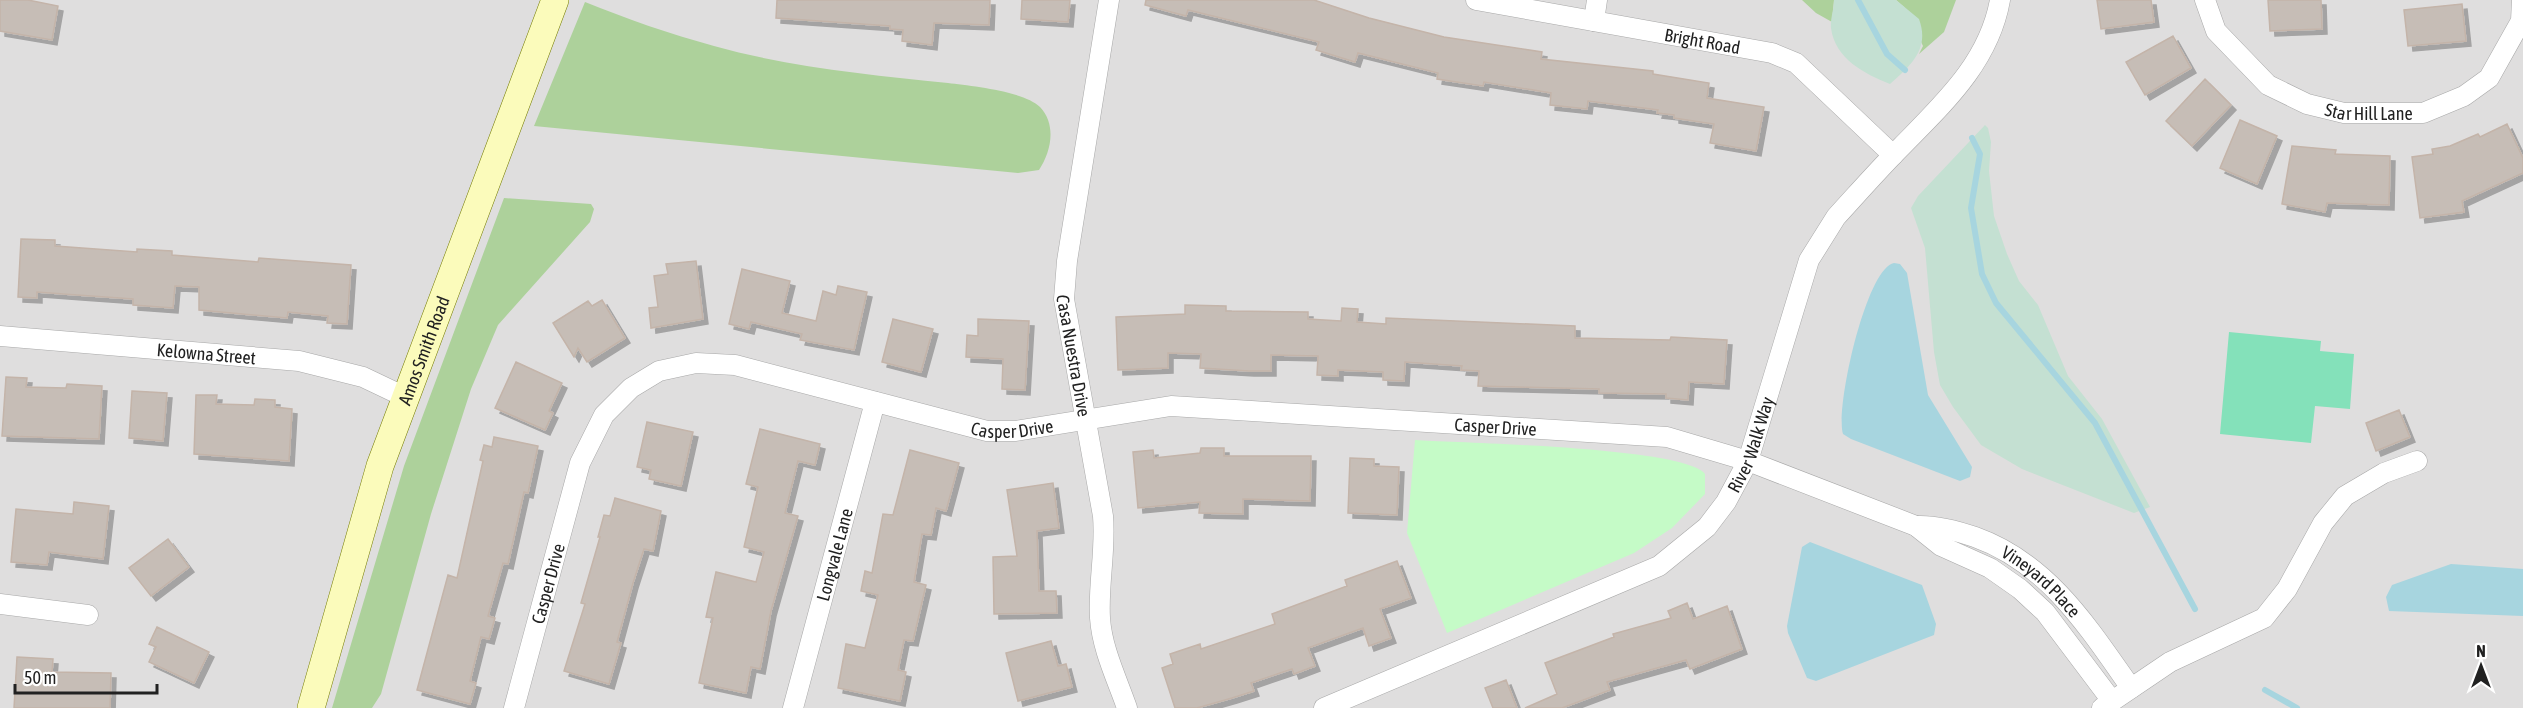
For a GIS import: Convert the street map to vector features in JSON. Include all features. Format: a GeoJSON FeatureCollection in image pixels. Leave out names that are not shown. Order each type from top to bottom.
{"type":"FeatureCollection","features":[{"type":"Feature","properties":{"kind":"street","name":"Amos Smith Road"},"geometry":{"type":"LineString","coordinates":[[310,708],[380,466],[555,0]]}},
{"type":"Feature","properties":{"kind":"street","name":"Casa Nuestra Drive"},"geometry":{"type":"LineString","coordinates":[[1109,0],[1069,249],[1064,299],[1105,539],[1101,630],[1126,708]]}},
{"type":"Feature","properties":{"kind":"street","name":"Bright Road"},"geometry":{"type":"LineString","coordinates":[[1476,0],[1772,53],[1796,63],[1893,155]]}},
{"type":"Feature","properties":{"kind":"street"},"geometry":{"type":"LineString","coordinates":[[1594,21],[1598,0]]}},
{"type":"Feature","properties":{"kind":"street","name":"River Walk Way"},"geometry":{"type":"LineString","coordinates":[[1324,708],[1659,567],[1707,527],[1726,502],[1748,461],[1809,260],[1836,216],[1953,93],[1974,66],[1987,44],[2000,0]]}},
{"type":"Feature","properties":{"kind":"street","name":"Star Hill Lane"},"geometry":{"type":"LineString","coordinates":[[2205,0],[2216,31],[2268,85],[2307,104],[2344,113],[2423,113],[2464,96],[2489,78],[2522,21],[2522,0]]}},
{"type":"Feature","properties":{"kind":"street","name":"Kelowna Street"},"geometry":{"type":"LineString","coordinates":[[0,336],[299,361],[363,376],[405,397]]}},
{"type":"Feature","properties":{"kind":"street","name":"Casper Drive"},"geometry":{"type":"LineString","coordinates":[[514,708],[580,463],[604,415],[631,388],[659,371],[696,363],[735,365],[987,431],[1016,431],[1171,406],[1667,437],[1748,461]]}},
{"type":"Feature","properties":{"kind":"street","name":"Longvale Lane"},"geometry":{"type":"LineString","coordinates":[[793,708],[875,402]]}},
{"type":"Feature","properties":{"kind":"street","name":"Vineyard Place"},"geometry":{"type":"LineString","coordinates":[[1748,461],[1916,526],[1934,542],[1990,568],[2032,599],[2060,628],[2107,705]]}},
{"type":"Feature","properties":{"kind":"street"},"geometry":{"type":"LineString","coordinates":[[2107,705],[2190,651],[2264,618],[2287,589],[2324,523],[2345,496],[2384,473],[2417,461]]}},
{"type":"Feature","properties":{"kind":"street","name":"Vineyard Place"},"geometry":{"type":"LineString","coordinates":[[1916,526],[1936,526],[1968,535],[2024,562],[2068,601],[2131,688]]}},
{"type":"Feature","properties":{"kind":"street"},"geometry":{"type":"LineString","coordinates":[[0,604],[88,615]]}},
{"type":"Feature","properties":{"kind":"shaded area"},"geometry":{"type":"Polygon","coordinates":[[[0,0],[2523,0],[2523,708],[0,708],[0,0]]]}},
{"type":"Feature","properties":{"kind":"green space"},"geometry":{"type":"Polygon","coordinates":[[[1802,0],[1834,0],[1832,22],[1816,13],[1802,0]]]}},
{"type":"Feature","properties":{"kind":"green space"},"geometry":{"type":"Polygon","coordinates":[[[1834,0],[1896,0],[1919,19],[1922,30],[1920,48],[1911,63],[1890,84],[1861,70],[1838,48],[1831,28],[1834,0]]]}},
{"type":"Feature","properties":{"kind":"green space"},"geometry":{"type":"Polygon","coordinates":[[[1896,0],[1956,0],[1944,32],[1919,54],[1923,46],[1904,7],[1896,0]]]}},
{"type":"Feature","properties":{"kind":"green space"},"geometry":{"type":"Polygon","coordinates":[[[585,2],[665,31],[771,60],[1010,93],[1032,101],[1045,114],[1050,130],[1047,155],[1039,170],[1018,173],[534,126],[585,2]]]}},
{"type":"Feature","properties":{"kind":"green space"},"geometry":{"type":"Polygon","coordinates":[[[1985,125],[1988,128],[1991,142],[1989,171],[1994,216],[2007,254],[2019,281],[2038,305],[2068,376],[2102,419],[2150,507],[2134,513],[2022,469],[1981,445],[1940,385],[1934,352],[1925,248],[1911,208],[1918,196],[1985,125]]]}},
{"type":"Feature","properties":{"kind":"green space"},"geometry":{"type":"Polygon","coordinates":[[[504,198],[591,204],[594,209],[590,222],[498,325],[471,389],[431,514],[381,694],[372,708],[332,708],[404,466],[504,198]]]}},
{"type":"Feature","properties":{"kind":"green space"},"geometry":{"type":"Polygon","coordinates":[[[2229,332],[2321,341],[2320,351],[2354,354],[2350,409],[2315,406],[2311,443],[2220,434],[2229,332]]]}},
{"type":"Feature","properties":{"kind":"green space"},"geometry":{"type":"Polygon","coordinates":[[[1415,440],[1569,448],[1658,458],[1689,465],[1705,474],[1705,494],[1672,528],[1634,553],[1447,633],[1407,533],[1415,440]]]}},
{"type":"Feature","properties":{"kind":"water"},"geometry":{"type":"Polygon","coordinates":[[[1894,263],[1900,264],[1907,273],[1928,395],[1972,467],[1970,477],[1960,481],[1843,434],[1842,420],[1848,370],[1863,313],[1883,271],[1894,263]]]}},
{"type":"Feature","properties":{"kind":"water"},"geometry":{"type":"Polygon","coordinates":[[[1810,542],[1922,585],[1936,624],[1934,635],[1816,681],[1807,678],[1787,626],[1802,547],[1810,542]]]}},
{"type":"Feature","properties":{"kind":"water"},"geometry":{"type":"Polygon","coordinates":[[[2451,564],[2523,569],[2523,616],[2389,611],[2386,597],[2392,585],[2451,564]]]}},
{"type":"Feature","properties":{"kind":"building"},"geometry":{"type":"Polygon","coordinates":[[[0,0],[28,0],[58,6],[52,40],[0,31],[0,0]]]}},
{"type":"Feature","properties":{"kind":"building"},"geometry":{"type":"Polygon","coordinates":[[[777,0],[990,0],[989,25],[934,23],[932,45],[902,41],[903,30],[890,29],[890,26],[776,18],[777,0]]]}},
{"type":"Feature","properties":{"kind":"building"},"geometry":{"type":"Polygon","coordinates":[[[1022,0],[1070,0],[1068,22],[1021,19],[1022,0]]]}},
{"type":"Feature","properties":{"kind":"building"},"geometry":{"type":"Polygon","coordinates":[[[1146,0],[1314,0],[1369,18],[1444,37],[1542,52],[1541,59],[1653,71],[1653,74],[1709,83],[1707,98],[1764,107],[1756,151],[1710,143],[1714,124],[1674,118],[1674,115],[1657,113],[1658,110],[1588,101],[1587,109],[1550,105],[1551,93],[1484,82],[1483,86],[1437,79],[1438,73],[1358,53],[1355,62],[1316,50],[1319,42],[1188,10],[1186,16],[1145,5],[1146,0]]]}},
{"type":"Feature","properties":{"kind":"building"},"geometry":{"type":"Polygon","coordinates":[[[2097,0],[2151,0],[2154,22],[2101,29],[2097,0]]]}},
{"type":"Feature","properties":{"kind":"building"},"geometry":{"type":"Polygon","coordinates":[[[2268,0],[2321,0],[2322,29],[2270,31],[2268,0]]]}},
{"type":"Feature","properties":{"kind":"building"},"geometry":{"type":"Polygon","coordinates":[[[2462,4],[2466,41],[2408,46],[2404,10],[2462,4]]]}},
{"type":"Feature","properties":{"kind":"building"},"geometry":{"type":"Polygon","coordinates":[[[2173,36],[2191,68],[2145,95],[2126,62],[2173,36]]]}},
{"type":"Feature","properties":{"kind":"building"},"geometry":{"type":"Polygon","coordinates":[[[2205,79],[2231,105],[2192,146],[2166,121],[2205,79]]]}},
{"type":"Feature","properties":{"kind":"building"},"geometry":{"type":"Polygon","coordinates":[[[2240,120],[2277,136],[2257,184],[2220,168],[2240,120]]]}},
{"type":"Feature","properties":{"kind":"building"},"geometry":{"type":"Polygon","coordinates":[[[2507,124],[2523,158],[2523,173],[2462,201],[2464,212],[2420,218],[2412,157],[2433,154],[2432,149],[2450,146],[2478,134],[2480,137],[2507,124]]]}},
{"type":"Feature","properties":{"kind":"building"},"geometry":{"type":"Polygon","coordinates":[[[2292,146],[2336,150],[2335,154],[2390,156],[2389,205],[2327,203],[2325,212],[2282,204],[2292,146]]]}},
{"type":"Feature","properties":{"kind":"building"},"geometry":{"type":"Polygon","coordinates":[[[21,239],[55,240],[55,246],[137,252],[137,249],[172,251],[172,255],[258,262],[259,258],[351,265],[347,324],[327,323],[328,316],[288,312],[287,318],[199,310],[199,287],[175,286],[173,308],[133,305],[133,299],[37,292],[37,298],[18,297],[21,239]]]}},
{"type":"Feature","properties":{"kind":"building"},"geometry":{"type":"Polygon","coordinates":[[[696,261],[703,319],[651,328],[649,308],[658,307],[654,276],[668,274],[666,264],[696,261]]]}},
{"type":"Feature","properties":{"kind":"building"},"geometry":{"type":"Polygon","coordinates":[[[742,269],[790,281],[782,313],[816,321],[823,291],[836,295],[838,286],[867,292],[854,350],[800,340],[802,334],[751,322],[749,329],[729,324],[742,269]]]}},
{"type":"Feature","properties":{"kind":"building"},"geometry":{"type":"Polygon","coordinates":[[[602,300],[625,338],[587,362],[578,348],[574,357],[553,323],[588,301],[592,306],[602,300]]]}},
{"type":"Feature","properties":{"kind":"building"},"geometry":{"type":"Polygon","coordinates":[[[1185,305],[1226,306],[1226,311],[1308,312],[1308,319],[1341,321],[1342,308],[1358,309],[1357,322],[1386,324],[1386,318],[1575,326],[1575,338],[1670,340],[1671,337],[1727,340],[1724,384],[1689,382],[1688,400],[1666,398],[1666,394],[1599,393],[1599,389],[1478,386],[1479,371],[1461,370],[1462,366],[1405,362],[1404,381],[1383,380],[1383,372],[1338,370],[1338,376],[1317,375],[1318,356],[1271,355],[1271,371],[1249,371],[1200,368],[1201,354],[1168,353],[1168,368],[1118,370],[1116,317],[1185,314],[1185,305]]]}},
{"type":"Feature","properties":{"kind":"building"},"geometry":{"type":"Polygon","coordinates":[[[893,319],[933,329],[921,372],[882,362],[893,319]]]}},
{"type":"Feature","properties":{"kind":"building"},"geometry":{"type":"Polygon","coordinates":[[[978,319],[1029,321],[1025,390],[1002,389],[1003,359],[966,357],[967,335],[978,336],[978,319]]]}},
{"type":"Feature","properties":{"kind":"building"},"geometry":{"type":"Polygon","coordinates":[[[516,362],[562,383],[549,411],[553,413],[545,430],[495,408],[516,362]]]}},
{"type":"Feature","properties":{"kind":"building"},"geometry":{"type":"Polygon","coordinates":[[[6,377],[27,378],[26,387],[66,388],[67,384],[102,386],[99,439],[2,436],[6,377]]]}},
{"type":"Feature","properties":{"kind":"building"},"geometry":{"type":"Polygon","coordinates":[[[132,391],[167,393],[163,441],[129,438],[132,391]]]}},
{"type":"Feature","properties":{"kind":"building"},"geometry":{"type":"Polygon","coordinates":[[[196,395],[217,395],[216,404],[254,405],[255,399],[275,400],[275,407],[292,409],[289,461],[194,454],[196,395]]]}},
{"type":"Feature","properties":{"kind":"building"},"geometry":{"type":"Polygon","coordinates":[[[2399,410],[2410,437],[2376,451],[2366,423],[2399,410]]]}},
{"type":"Feature","properties":{"kind":"building"},"geometry":{"type":"Polygon","coordinates":[[[647,422],[693,432],[681,486],[649,479],[651,470],[637,467],[647,422]]]}},
{"type":"Feature","properties":{"kind":"building"},"geometry":{"type":"Polygon","coordinates":[[[760,429],[820,444],[815,465],[798,461],[785,513],[798,516],[771,611],[760,669],[751,667],[746,693],[699,683],[713,618],[706,617],[716,572],[756,582],[764,552],[744,547],[758,487],[746,484],[760,429]]]}},
{"type":"Feature","properties":{"kind":"building"},"geometry":{"type":"Polygon","coordinates":[[[494,437],[538,446],[528,493],[524,492],[508,564],[503,563],[488,616],[495,618],[489,639],[481,637],[470,681],[476,683],[470,704],[417,690],[448,575],[457,578],[483,461],[480,460],[484,445],[492,447],[494,437]]]}},
{"type":"Feature","properties":{"kind":"building"},"geometry":{"type":"Polygon","coordinates":[[[1201,448],[1224,448],[1224,456],[1311,456],[1310,501],[1243,499],[1243,514],[1199,513],[1200,502],[1138,508],[1133,452],[1153,450],[1154,458],[1200,453],[1201,448]]]}},
{"type":"Feature","properties":{"kind":"building"},"geometry":{"type":"Polygon","coordinates":[[[910,450],[959,463],[946,511],[936,508],[931,535],[922,534],[914,582],[926,585],[913,641],[904,640],[898,670],[906,672],[900,701],[838,688],[846,644],[865,648],[878,595],[861,591],[865,571],[872,573],[883,514],[893,515],[910,450]]]}},
{"type":"Feature","properties":{"kind":"building"},"geometry":{"type":"Polygon","coordinates":[[[1350,458],[1374,459],[1374,466],[1399,467],[1397,515],[1348,513],[1350,458]]]}},
{"type":"Feature","properties":{"kind":"building"},"geometry":{"type":"Polygon","coordinates":[[[1053,483],[1059,528],[1037,531],[1039,591],[1056,591],[1057,613],[994,614],[993,557],[1017,556],[1007,490],[1053,483]]]}},
{"type":"Feature","properties":{"kind":"building"},"geometry":{"type":"Polygon","coordinates":[[[615,498],[661,511],[653,551],[644,549],[633,583],[617,642],[621,643],[609,684],[564,671],[585,604],[581,603],[604,515],[610,516],[615,498]]]}},
{"type":"Feature","properties":{"kind":"building"},"geometry":{"type":"Polygon","coordinates":[[[74,502],[109,506],[103,559],[49,552],[47,565],[11,562],[16,509],[73,514],[74,502]]]}},
{"type":"Feature","properties":{"kind":"building"},"geometry":{"type":"Polygon","coordinates":[[[168,539],[189,567],[151,596],[129,568],[168,539]]]}},
{"type":"Feature","properties":{"kind":"building"},"geometry":{"type":"Polygon","coordinates":[[[1397,561],[1411,598],[1380,609],[1391,638],[1369,646],[1363,628],[1308,648],[1315,666],[1294,674],[1292,669],[1251,683],[1254,691],[1232,698],[1197,708],[1175,708],[1162,668],[1173,664],[1170,654],[1200,644],[1201,649],[1275,624],[1272,614],[1347,586],[1345,580],[1397,561]]]}},
{"type":"Feature","properties":{"kind":"building"},"geometry":{"type":"Polygon","coordinates":[[[1687,603],[1693,619],[1727,606],[1742,649],[1690,669],[1686,660],[1607,682],[1610,690],[1562,708],[1525,708],[1557,694],[1545,663],[1614,637],[1613,634],[1671,618],[1668,611],[1687,603]]]}},
{"type":"Feature","properties":{"kind":"building"},"geometry":{"type":"Polygon","coordinates":[[[157,627],[209,652],[194,683],[149,662],[156,647],[149,644],[157,627]]]}},
{"type":"Feature","properties":{"kind":"building"},"geometry":{"type":"Polygon","coordinates":[[[1051,641],[1058,666],[1066,664],[1072,687],[1018,701],[1006,653],[1051,641]]]}},
{"type":"Feature","properties":{"kind":"building"},"geometry":{"type":"Polygon","coordinates":[[[17,657],[53,659],[52,672],[111,673],[110,708],[14,708],[17,657]]]}},
{"type":"Feature","properties":{"kind":"building"},"geometry":{"type":"Polygon","coordinates":[[[1506,680],[1517,708],[1493,708],[1485,688],[1506,680]]]}},
{"type":"Feature","properties":{"kind":"waterway"},"geometry":{"type":"LineString","coordinates":[[1858,0],[1887,54],[1905,70]]}},
{"type":"Feature","properties":{"kind":"waterway"},"geometry":{"type":"LineString","coordinates":[[1972,138],[1980,154],[1971,208],[1982,274],[1996,303],[2095,423],[2195,609]]}},
{"type":"Feature","properties":{"kind":"waterway"},"geometry":{"type":"LineString","coordinates":[[2265,690],[2297,708]]}}]}
